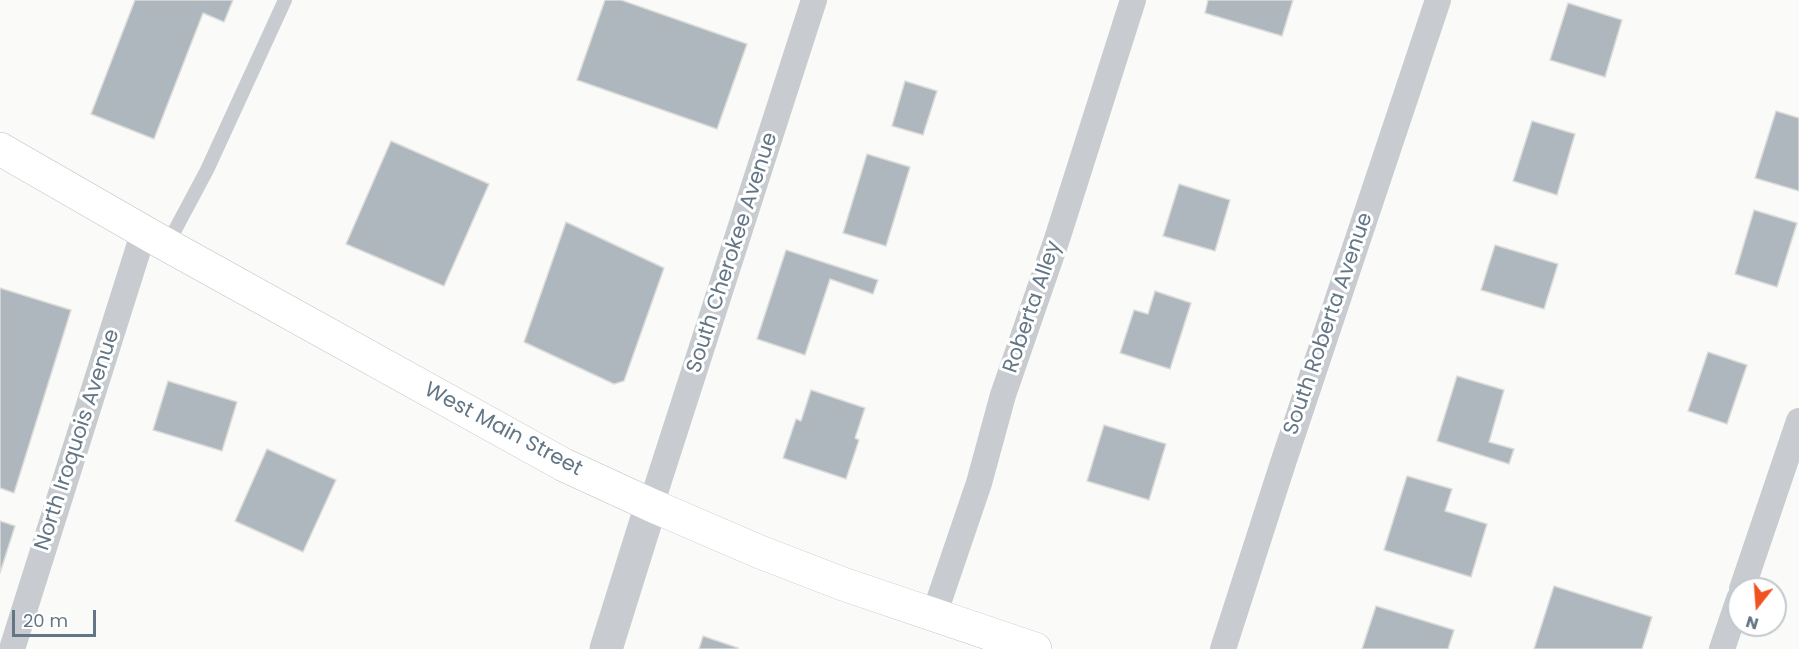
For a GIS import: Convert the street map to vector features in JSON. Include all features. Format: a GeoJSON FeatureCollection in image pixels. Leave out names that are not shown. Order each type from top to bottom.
{"type":"FeatureCollection","features":[{"type":"Feature","properties":{"kind":"main road","name":"West Main Street"},"geometry":{"type":"LineString","coordinates":[[0,148],[155,238],[564,465],[651,506],[822,576],[1035,649]]}},
{"type":"Feature","properties":{"kind":"street","name":"South Cherokee Avenue"},"geometry":{"type":"LineString","coordinates":[[651,506],[814,0]]}},
{"type":"Feature","properties":{"kind":"street","name":"Roberta Alley"},"geometry":{"type":"LineString","coordinates":[[934,615],[979,483],[1003,395],[1057,239],[1133,0]]}},
{"type":"Feature","properties":{"kind":"street","name":"South Roberta Avenue"},"geometry":{"type":"LineString","coordinates":[[1223,649],[1438,0]]}},
{"type":"Feature","properties":{"kind":"street","name":"North Iroquois Avenue"},"geometry":{"type":"LineString","coordinates":[[12,649],[155,238]]}},
{"type":"Feature","properties":{"kind":"street"},"geometry":{"type":"LineString","coordinates":[[1746,577],[1799,421]]}},
{"type":"Feature","properties":{"kind":"street"},"geometry":{"type":"LineString","coordinates":[[606,649],[651,506]]}},
{"type":"Feature","properties":{"kind":"street"},"geometry":{"type":"LineString","coordinates":[[1722,649],[1727,634]]}},
{"type":"Feature","properties":{"kind":"lane"},"geometry":{"type":"LineString","coordinates":[[155,238],[207,170],[285,0]]}},
{"type":"Feature","properties":{"kind":"building"},"geometry":{"type":"Polygon","coordinates":[[[135,0],[233,0],[224,22],[203,13],[154,139],[91,114],[135,0]]]}},
{"type":"Feature","properties":{"kind":"building"},"geometry":{"type":"Polygon","coordinates":[[[605,0],[621,0],[747,44],[717,129],[577,80],[605,0]]]}},
{"type":"Feature","properties":{"kind":"building"},"geometry":{"type":"Polygon","coordinates":[[[1208,0],[1293,0],[1282,36],[1205,13],[1208,0]]]}},
{"type":"Feature","properties":{"kind":"building"},"geometry":{"type":"Polygon","coordinates":[[[1568,3],[1622,20],[1605,77],[1550,60],[1568,3]]]}},
{"type":"Feature","properties":{"kind":"building"},"geometry":{"type":"Polygon","coordinates":[[[905,81],[937,91],[923,135],[892,126],[905,81]]]}},
{"type":"Feature","properties":{"kind":"building"},"geometry":{"type":"Polygon","coordinates":[[[1776,111],[1799,118],[1799,191],[1755,178],[1776,111]]]}},
{"type":"Feature","properties":{"kind":"building"},"geometry":{"type":"Polygon","coordinates":[[[1532,121],[1575,134],[1557,195],[1513,181],[1532,121]]]}},
{"type":"Feature","properties":{"kind":"building"},"geometry":{"type":"Polygon","coordinates":[[[391,141],[489,184],[444,286],[346,244],[391,141]]]}},
{"type":"Feature","properties":{"kind":"building"},"geometry":{"type":"Polygon","coordinates":[[[867,154],[910,167],[886,246],[843,233],[867,154]]]}},
{"type":"Feature","properties":{"kind":"building"},"geometry":{"type":"Polygon","coordinates":[[[1179,184],[1230,200],[1215,251],[1163,236],[1179,184]]]}},
{"type":"Feature","properties":{"kind":"building"},"geometry":{"type":"Polygon","coordinates":[[[1754,210],[1797,223],[1777,287],[1735,274],[1754,210]]]}},
{"type":"Feature","properties":{"kind":"building"},"geometry":{"type":"Polygon","coordinates":[[[566,222],[664,268],[624,381],[614,384],[524,342],[566,222]]]}},
{"type":"Feature","properties":{"kind":"building"},"geometry":{"type":"Polygon","coordinates":[[[1495,245],[1558,264],[1544,309],[1481,290],[1495,245]]]}},
{"type":"Feature","properties":{"kind":"building"},"geometry":{"type":"Polygon","coordinates":[[[786,250],[878,280],[873,294],[830,279],[805,355],[757,339],[786,250]]]}},
{"type":"Feature","properties":{"kind":"building"},"geometry":{"type":"Polygon","coordinates":[[[0,288],[71,310],[14,493],[0,488],[0,288]]]}},
{"type":"Feature","properties":{"kind":"building"},"geometry":{"type":"Polygon","coordinates":[[[1155,291],[1191,303],[1170,369],[1120,353],[1134,310],[1148,314],[1155,291]]]}},
{"type":"Feature","properties":{"kind":"building"},"geometry":{"type":"Polygon","coordinates":[[[1708,352],[1747,365],[1727,424],[1688,411],[1708,352]]]}},
{"type":"Feature","properties":{"kind":"building"},"geometry":{"type":"Polygon","coordinates":[[[1457,376],[1504,390],[1489,442],[1514,449],[1509,464],[1437,441],[1457,376]]]}},
{"type":"Feature","properties":{"kind":"building"},"geometry":{"type":"Polygon","coordinates":[[[168,381],[237,402],[222,451],[153,430],[168,381]]]}},
{"type":"Feature","properties":{"kind":"building"},"geometry":{"type":"Polygon","coordinates":[[[811,390],[865,408],[855,438],[859,440],[846,479],[783,458],[796,419],[801,421],[811,390]]]}},
{"type":"Feature","properties":{"kind":"building"},"geometry":{"type":"Polygon","coordinates":[[[1104,425],[1166,444],[1149,500],[1087,481],[1104,425]]]}},
{"type":"Feature","properties":{"kind":"building"},"geometry":{"type":"Polygon","coordinates":[[[267,449],[336,480],[303,552],[235,521],[267,449]]]}},
{"type":"Feature","properties":{"kind":"building"},"geometry":{"type":"Polygon","coordinates":[[[1407,476],[1452,489],[1445,511],[1487,524],[1471,577],[1384,550],[1407,476]]]}},
{"type":"Feature","properties":{"kind":"building"},"geometry":{"type":"Polygon","coordinates":[[[0,521],[15,526],[0,573],[0,521]]]}},
{"type":"Feature","properties":{"kind":"building"},"geometry":{"type":"Polygon","coordinates":[[[1554,586],[1652,617],[1642,649],[1534,649],[1554,586]]]}},
{"type":"Feature","properties":{"kind":"building"},"geometry":{"type":"Polygon","coordinates":[[[1376,606],[1454,630],[1448,649],[1362,649],[1376,606]]]}},
{"type":"Feature","properties":{"kind":"building"},"geometry":{"type":"Polygon","coordinates":[[[703,636],[738,648],[738,649],[699,649],[703,636]]]}}]}
